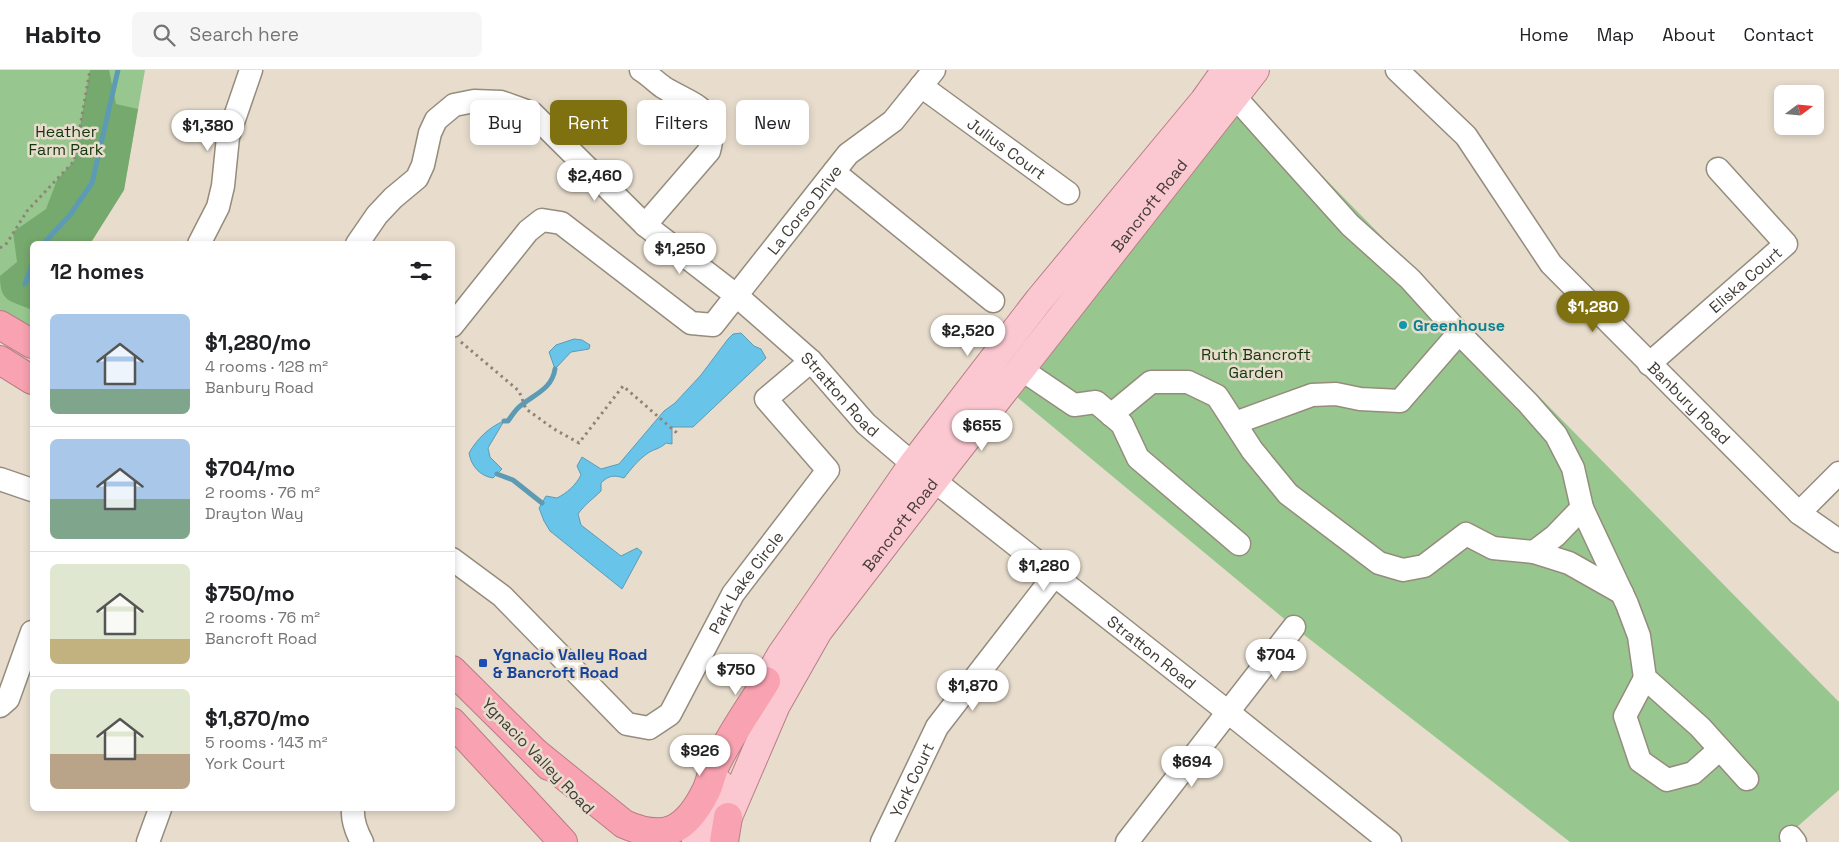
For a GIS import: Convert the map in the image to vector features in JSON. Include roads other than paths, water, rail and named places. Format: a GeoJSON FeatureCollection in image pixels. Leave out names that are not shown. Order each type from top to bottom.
{"type":"FeatureCollection","features":[{"type":"Feature","properties":{"kind":"highway"},"geometry":{"type":"LineString","coordinates":[[0,325],[30,343]]}},
{"type":"Feature","properties":{"kind":"highway"},"geometry":{"type":"LineString","coordinates":[[0,360],[30,379]]}},
{"type":"Feature","properties":{"kind":"highway","name":"Ygnacio Valley Road"},"geometry":{"type":"LineString","coordinates":[[455,673],[622,842]]}},
{"type":"Feature","properties":{"kind":"highway"},"geometry":{"type":"LineString","coordinates":[[536,753],[624,824],[640,831],[652,833],[678,828],[694,812],[707,790],[714,767],[766,681]]}},
{"type":"Feature","properties":{"kind":"highway"},"geometry":{"type":"LineString","coordinates":[[455,725],[563,842]]}},
{"type":"Feature","properties":{"kind":"main road","name":"Bancroft Road"},"geometry":{"type":"LineString","coordinates":[[723,834],[776,705],[818,631],[1039,300],[1204,101],[1226,70]]}},
{"type":"Feature","properties":{"kind":"main road","name":"Bancroft Road"},"geometry":{"type":"LineString","coordinates":[[696,842],[709,808],[766,681],[781,655],[923,472],[1021,369],[1256,70]]}},
{"type":"Feature","properties":{"kind":"street"},"geometry":{"type":"LineString","coordinates":[[201,241],[218,207],[223,186],[228,137],[251,70]]}},
{"type":"Feature","properties":{"kind":"street"},"geometry":{"type":"LineString","coordinates":[[642,70],[663,87],[700,106],[711,128],[712,142],[709,151],[645,225]]}},
{"type":"Feature","properties":{"kind":"street","name":"Banbury Road"},"geometry":{"type":"LineString","coordinates":[[1397,70],[1466,136],[1551,264],[1798,513],[1839,541]]}},
{"type":"Feature","properties":{"kind":"street","name":"La Corso Drive"},"geometry":{"type":"LineString","coordinates":[[737,296],[848,154],[893,121],[928,78]]}},
{"type":"Feature","properties":{"kind":"street","name":"Julius Court"},"geometry":{"type":"LineString","coordinates":[[928,78],[1068,193]]}},
{"type":"Feature","properties":{"kind":"street"},"geometry":{"type":"LineString","coordinates":[[1235,97],[1350,225],[1410,279],[1556,435],[1573,468],[1582,508],[1622,593],[1639,636],[1645,678],[1626,716],[1640,761],[1667,780],[1693,773],[1720,749]]}},
{"type":"Feature","properties":{"kind":"street","name":"Stratton Road"},"geometry":{"type":"LineString","coordinates":[[359,241],[377,215],[393,198],[417,178],[423,164],[430,133],[436,120],[454,105],[474,101],[501,102],[532,113],[645,225],[737,296],[811,361],[866,424],[923,472],[1390,842]]}},
{"type":"Feature","properties":{"kind":"street","name":"Eliska Court"},"geometry":{"type":"LineString","coordinates":[[1650,364],[1786,244],[1718,169]]}},
{"type":"Feature","properties":{"kind":"street"},"geometry":{"type":"LineString","coordinates":[[834,172],[993,301]]}},
{"type":"Feature","properties":{"kind":"street"},"geometry":{"type":"LineString","coordinates":[[456,333],[528,231],[542,220],[561,223],[691,323],[713,325],[737,296]]}},
{"type":"Feature","properties":{"kind":"street"},"geometry":{"type":"LineString","coordinates":[[1235,423],[1312,395],[1336,394],[1360,399],[1400,401],[1459,333]]}},
{"type":"Feature","properties":{"kind":"street","name":"Park Lake Circle"},"geometry":{"type":"LineString","coordinates":[[455,561],[502,596],[627,724],[650,728],[670,714],[733,594],[828,470],[766,399],[811,361]]}},
{"type":"Feature","properties":{"kind":"street"},"geometry":{"type":"LineString","coordinates":[[1021,369],[1074,405],[1096,402],[1122,424],[1138,458],[1239,544]]}},
{"type":"Feature","properties":{"kind":"street"},"geometry":{"type":"LineString","coordinates":[[1111,415],[1151,382],[1188,382],[1217,396],[1252,450],[1288,494],[1379,563],[1403,570],[1424,566],[1466,534],[1493,548],[1534,552],[1569,563],[1622,593]]}},
{"type":"Feature","properties":{"kind":"street"},"geometry":{"type":"LineString","coordinates":[[1798,513],[1839,473]]}},
{"type":"Feature","properties":{"kind":"street"},"geometry":{"type":"LineString","coordinates":[[0,478],[30,489]]}},
{"type":"Feature","properties":{"kind":"street"},"geometry":{"type":"LineString","coordinates":[[1534,552],[1554,536],[1582,508]]}},
{"type":"Feature","properties":{"kind":"street","name":"York Court"},"geometry":{"type":"LineString","coordinates":[[882,842],[937,727],[1054,576]]}},
{"type":"Feature","properties":{"kind":"street"},"geometry":{"type":"LineString","coordinates":[[1127,842],[1294,627]]}},
{"type":"Feature","properties":{"kind":"street"},"geometry":{"type":"LineString","coordinates":[[0,706],[8,699],[30,638]]}},
{"type":"Feature","properties":{"kind":"street"},"geometry":{"type":"LineString","coordinates":[[1645,678],[1700,727],[1747,778]]}},
{"type":"Feature","properties":{"kind":"street"},"geometry":{"type":"LineString","coordinates":[[148,842],[159,811]]}},
{"type":"Feature","properties":{"kind":"street"},"geometry":{"type":"LineString","coordinates":[[353,811],[357,834],[362,842]]}},
{"type":"Feature","properties":{"kind":"water"},"geometry":{"type":"Polygon","coordinates":[[[741,333],[754,346],[761,349],[766,358],[693,427],[672,427],[672,444],[666,443],[662,447],[648,453],[624,478],[612,476],[604,480],[601,483],[601,491],[578,514],[581,525],[621,556],[637,548],[642,552],[622,589],[550,531],[539,508],[546,496],[557,498],[574,485],[581,475],[577,466],[582,457],[601,469],[619,464],[664,411],[675,403],[701,375],[728,339],[733,334],[741,333]]]}},
{"type":"Feature","properties":{"kind":"water"},"geometry":{"type":"Polygon","coordinates":[[[574,339],[582,340],[590,345],[589,349],[571,352],[555,369],[549,352],[556,345],[574,339]]]}},
{"type":"Feature","properties":{"kind":"water"},"geometry":{"type":"Polygon","coordinates":[[[504,421],[488,448],[490,457],[502,469],[493,478],[488,477],[477,470],[469,453],[484,434],[504,421]]]}},
{"type":"Feature","properties":{"kind":"waterway"},"geometry":{"type":"LineString","coordinates":[[46,241],[70,215],[92,183],[118,70]]}},
{"type":"Feature","properties":{"kind":"waterway"},"geometry":{"type":"LineString","coordinates":[[25,284],[30,270]]}},
{"type":"Feature","properties":{"kind":"waterway"},"geometry":{"type":"LineString","coordinates":[[504,421],[508,421],[523,403],[546,387],[555,369]]}},
{"type":"Feature","properties":{"kind":"waterway"},"geometry":{"type":"LineString","coordinates":[[497,474],[513,480],[542,503]]}},
{"type":"Feature","properties":{"kind":"place","name":"Greenhouse"},"geometry":{"type":"Point","coordinates":[1403,325]}},
{"type":"Feature","properties":{"kind":"place","name":"Ygnacio Valley Road & Bancroft Road"},"geometry":{"type":"Point","coordinates":[483,663]}},
{"type":"Feature","properties":{"kind":"park label","name":"Heather Farm Park"},"geometry":{"type":"Point","coordinates":[66,140]}},
{"type":"Feature","properties":{"kind":"park label","name":"Ruth Bancroft Garden"},"geometry":{"type":"Point","coordinates":[1256,363]}}]}
